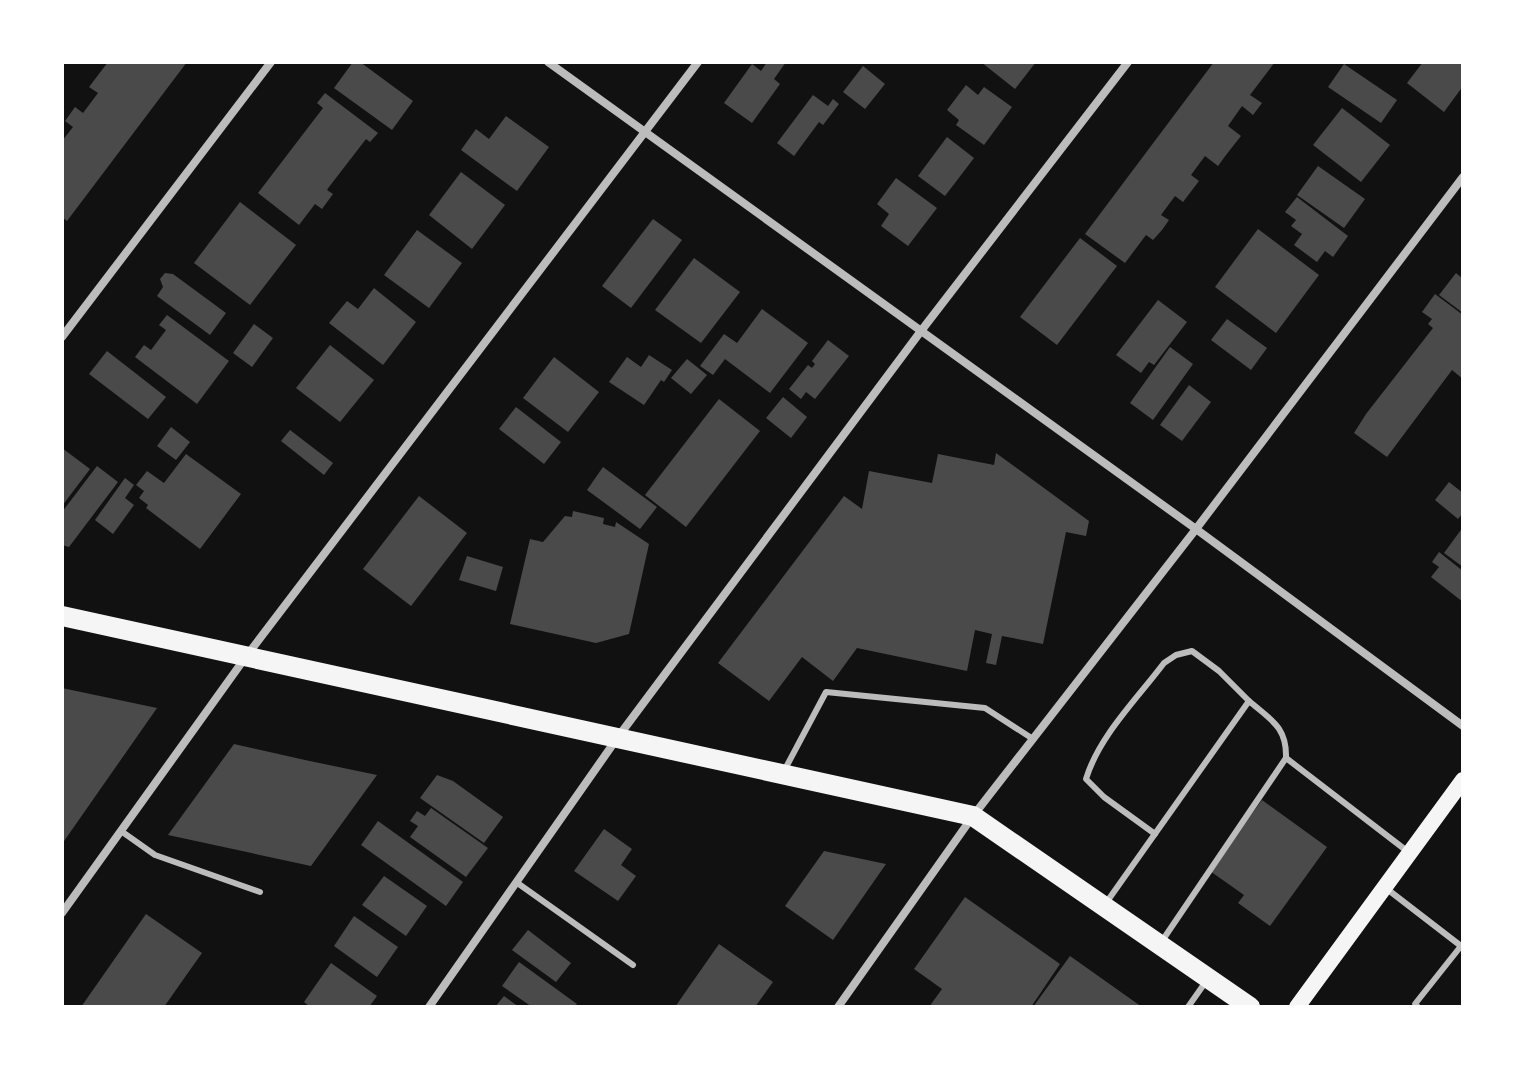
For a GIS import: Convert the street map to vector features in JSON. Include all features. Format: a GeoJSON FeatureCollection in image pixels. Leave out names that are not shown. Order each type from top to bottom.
{"type":"FeatureCollection","features":[{"type":"Feature","properties":{"kind":"main road"},"geometry":{"type":"LineString","coordinates":[[62,616],[973,816],[1250,1007]]}},
{"type":"Feature","properties":{"kind":"main road"},"geometry":{"type":"LineString","coordinates":[[1297,1007],[1463,780]]}},
{"type":"Feature","properties":{"kind":"street"},"geometry":{"type":"LineString","coordinates":[[62,337],[271,62]]}},
{"type":"Feature","properties":{"kind":"street"},"geometry":{"type":"LineString","coordinates":[[548,62],[1196,529],[1463,726]]}},
{"type":"Feature","properties":{"kind":"street"},"geometry":{"type":"LineString","coordinates":[[62,913],[245,658],[698,62]]}},
{"type":"Feature","properties":{"kind":"street"},"geometry":{"type":"LineString","coordinates":[[429,1007],[618,737],[921,331],[1128,62]]}},
{"type":"Feature","properties":{"kind":"street"},"geometry":{"type":"LineString","coordinates":[[838,1007],[973,816],[1463,177]]}},
{"type":"Feature","properties":{"kind":"lane"},"geometry":{"type":"LineString","coordinates":[[1155,834],[1104,797],[1086,779],[1091,762],[1164,663],[1176,655],[1192,651],[1219,671],[1281,728],[1286,758],[1160,944]]}},
{"type":"Feature","properties":{"kind":"lane"},"geometry":{"type":"LineString","coordinates":[[783,774],[826,692],[985,708],[1033,739]]}},
{"type":"Feature","properties":{"kind":"lane"},"geometry":{"type":"LineString","coordinates":[[1104,906],[1249,701]]}},
{"type":"Feature","properties":{"kind":"lane"},"geometry":{"type":"LineString","coordinates":[[1286,758],[1410,854]]}},
{"type":"Feature","properties":{"kind":"lane"},"geometry":{"type":"LineString","coordinates":[[121,831],[155,855],[260,892]]}},
{"type":"Feature","properties":{"kind":"lane"},"geometry":{"type":"LineString","coordinates":[[516,882],[633,965]]}},
{"type":"Feature","properties":{"kind":"lane"},"geometry":{"type":"LineString","coordinates":[[1384,887],[1461,946],[1415,1004],[1418,1007]]}},
{"type":"Feature","properties":{"kind":"lane"},"geometry":{"type":"LineString","coordinates":[[1188,1007],[1208,978]]}},
{"type":"Feature","properties":{"kind":"building"},"geometry":{"type":"Polygon","coordinates":[[[108,62],[187,62],[67,221],[62,217],[62,141],[73,127],[65,121],[75,107],[83,113],[98,93],[89,87],[108,62]]]}},
{"type":"Feature","properties":{"kind":"building"},"geometry":{"type":"Polygon","coordinates":[[[353,62],[360,62],[413,101],[392,130],[334,88],[353,62]]]}},
{"type":"Feature","properties":{"kind":"building"},"geometry":{"type":"Polygon","coordinates":[[[767,62],[786,62],[774,79],[780,84],[752,123],[724,103],[752,64],[761,71],[767,62]]]}},
{"type":"Feature","properties":{"kind":"building"},"geometry":{"type":"Polygon","coordinates":[[[981,62],[1036,62],[1015,89],[981,62]]]}},
{"type":"Feature","properties":{"kind":"building"},"geometry":{"type":"Polygon","coordinates":[[[1214,62],[1275,62],[1250,95],[1262,103],[1253,115],[1242,106],[1228,126],[1241,136],[1218,166],[1205,156],[1191,175],[1199,181],[1183,202],[1175,196],[1161,215],[1169,220],[1162,230],[1153,240],[1146,235],[1125,263],[1085,234],[1214,62]]]}},
{"type":"Feature","properties":{"kind":"building"},"geometry":{"type":"Polygon","coordinates":[[[1423,62],[1463,62],[1463,86],[1444,112],[1407,83],[1423,62]]]}},
{"type":"Feature","properties":{"kind":"building"},"geometry":{"type":"Polygon","coordinates":[[[1344,64],[1397,100],[1381,123],[1328,87],[1344,64]]]}},
{"type":"Feature","properties":{"kind":"building"},"geometry":{"type":"Polygon","coordinates":[[[863,66],[885,84],[865,109],[843,92],[863,66]]]}},
{"type":"Feature","properties":{"kind":"building"},"geometry":{"type":"Polygon","coordinates":[[[966,85],[978,95],[984,87],[1012,107],[984,145],[956,125],[959,120],[947,110],[966,85]]]}},
{"type":"Feature","properties":{"kind":"building"},"geometry":{"type":"Polygon","coordinates":[[[325,93],[378,133],[370,142],[366,139],[329,187],[327,190],[333,194],[322,209],[315,204],[299,225],[258,193],[323,108],[317,103],[325,93]]]}},
{"type":"Feature","properties":{"kind":"building"},"geometry":{"type":"Polygon","coordinates":[[[813,95],[828,106],[833,99],[839,104],[823,125],[819,122],[794,156],[777,143],[813,95]]]}},
{"type":"Feature","properties":{"kind":"building"},"geometry":{"type":"Polygon","coordinates":[[[1342,108],[1390,145],[1361,182],[1313,145],[1342,108]]]}},
{"type":"Feature","properties":{"kind":"building"},"geometry":{"type":"Polygon","coordinates":[[[506,116],[549,147],[517,191],[461,150],[476,129],[489,139],[506,116]]]}},
{"type":"Feature","properties":{"kind":"building"},"geometry":{"type":"Polygon","coordinates":[[[947,137],[974,158],[945,196],[918,176],[947,137]]]}},
{"type":"Feature","properties":{"kind":"building"},"geometry":{"type":"Polygon","coordinates":[[[1318,166],[1365,199],[1344,228],[1297,195],[1318,166]]]}},
{"type":"Feature","properties":{"kind":"building"},"geometry":{"type":"Polygon","coordinates":[[[461,172],[505,205],[472,249],[429,215],[461,172]]]}},
{"type":"Feature","properties":{"kind":"building"},"geometry":{"type":"Polygon","coordinates":[[[896,178],[937,208],[908,246],[881,226],[889,214],[877,204],[896,178]]]}},
{"type":"Feature","properties":{"kind":"building"},"geometry":{"type":"Polygon","coordinates":[[[1297,197],[1348,236],[1333,257],[1325,251],[1317,262],[1294,245],[1302,234],[1291,226],[1296,220],[1285,212],[1297,197]]]}},
{"type":"Feature","properties":{"kind":"building"},"geometry":{"type":"Polygon","coordinates":[[[240,202],[296,245],[250,305],[194,263],[240,202]]]}},
{"type":"Feature","properties":{"kind":"building"},"geometry":{"type":"Polygon","coordinates":[[[653,219],[682,240],[631,308],[602,286],[653,219]]]}},
{"type":"Feature","properties":{"kind":"building"},"geometry":{"type":"Polygon","coordinates":[[[1258,229],[1319,275],[1276,333],[1215,287],[1258,229]]]}},
{"type":"Feature","properties":{"kind":"building"},"geometry":{"type":"Polygon","coordinates":[[[417,230],[462,263],[429,308],[384,275],[417,230]]]}},
{"type":"Feature","properties":{"kind":"building"},"geometry":{"type":"Polygon","coordinates":[[[1080,238],[1117,266],[1057,345],[1020,317],[1080,238]]]}},
{"type":"Feature","properties":{"kind":"building"},"geometry":{"type":"Polygon","coordinates":[[[694,258],[740,292],[701,343],[655,310],[694,258]]]}},
{"type":"Feature","properties":{"kind":"building"},"geometry":{"type":"Polygon","coordinates":[[[165,273],[173,274],[226,313],[210,335],[157,296],[163,287],[160,279],[165,273]]]}},
{"type":"Feature","properties":{"kind":"building"},"geometry":{"type":"Polygon","coordinates":[[[1456,273],[1463,279],[1463,313],[1439,295],[1456,273]]]}},
{"type":"Feature","properties":{"kind":"building"},"geometry":{"type":"Polygon","coordinates":[[[374,288],[416,322],[383,365],[329,323],[347,301],[358,309],[374,288]]]}},
{"type":"Feature","properties":{"kind":"building"},"geometry":{"type":"Polygon","coordinates":[[[1435,294],[1463,315],[1463,379],[1452,370],[1387,457],[1354,433],[1433,328],[1428,324],[1432,319],[1422,312],[1435,294]]]}},
{"type":"Feature","properties":{"kind":"building"},"geometry":{"type":"Polygon","coordinates":[[[1158,300],[1187,322],[1154,365],[1149,362],[1141,373],[1116,355],[1158,300]]]}},
{"type":"Feature","properties":{"kind":"building"},"geometry":{"type":"Polygon","coordinates":[[[762,309],[808,343],[770,393],[725,359],[713,375],[700,366],[724,334],[737,343],[762,309]]]}},
{"type":"Feature","properties":{"kind":"building"},"geometry":{"type":"Polygon","coordinates":[[[167,315],[229,361],[197,404],[135,357],[144,345],[151,350],[166,330],[159,325],[167,315]]]}},
{"type":"Feature","properties":{"kind":"building"},"geometry":{"type":"Polygon","coordinates":[[[1227,319],[1267,348],[1251,370],[1211,340],[1227,319]]]}},
{"type":"Feature","properties":{"kind":"building"},"geometry":{"type":"Polygon","coordinates":[[[254,324],[273,338],[252,367],[233,353],[254,324]]]}},
{"type":"Feature","properties":{"kind":"building"},"geometry":{"type":"Polygon","coordinates":[[[828,340],[849,356],[815,399],[806,392],[801,399],[789,389],[808,365],[812,368],[815,364],[812,361],[828,340]]]}},
{"type":"Feature","properties":{"kind":"building"},"geometry":{"type":"Polygon","coordinates":[[[330,345],[374,380],[340,422],[296,388],[330,345]]]}},
{"type":"Feature","properties":{"kind":"building"},"geometry":{"type":"Polygon","coordinates":[[[1170,347],[1193,364],[1153,420],[1130,403],[1170,347]]]}},
{"type":"Feature","properties":{"kind":"building"},"geometry":{"type":"Polygon","coordinates":[[[107,351],[166,397],[148,419],[89,374],[107,351]]]}},
{"type":"Feature","properties":{"kind":"building"},"geometry":{"type":"Polygon","coordinates":[[[649,355],[672,370],[644,405],[609,382],[627,357],[641,367],[649,355]]]}},
{"type":"Feature","properties":{"kind":"building"},"geometry":{"type":"Polygon","coordinates":[[[554,357],[599,392],[568,432],[523,398],[554,357]]]}},
{"type":"Feature","properties":{"kind":"building"},"geometry":{"type":"Polygon","coordinates":[[[687,359],[707,375],[691,394],[671,378],[687,359]]]}},
{"type":"Feature","properties":{"kind":"building"},"geometry":{"type":"Polygon","coordinates":[[[1189,385],[1211,402],[1182,441],[1160,425],[1189,385]]]}},
{"type":"Feature","properties":{"kind":"building"},"geometry":{"type":"Polygon","coordinates":[[[783,397],[807,417],[791,438],[766,418],[783,397]]]}},
{"type":"Feature","properties":{"kind":"building"},"geometry":{"type":"Polygon","coordinates":[[[719,399],[760,431],[686,527],[645,495],[719,399]]]}},
{"type":"Feature","properties":{"kind":"building"},"geometry":{"type":"Polygon","coordinates":[[[516,407],[561,442],[544,464],[499,429],[516,407]]]}},
{"type":"Feature","properties":{"kind":"building"},"geometry":{"type":"Polygon","coordinates":[[[171,427],[190,442],[176,460],[157,446],[171,427]]]}},
{"type":"Feature","properties":{"kind":"building"},"geometry":{"type":"Polygon","coordinates":[[[290,430],[333,463],[324,475],[281,441],[290,430]]]}},
{"type":"Feature","properties":{"kind":"building"},"geometry":{"type":"Polygon","coordinates":[[[62,448],[90,469],[62,506],[62,448]]]}},
{"type":"Feature","properties":{"kind":"building"},"geometry":{"type":"Polygon","coordinates":[[[996,453],[1089,521],[1086,536],[1066,532],[1043,644],[1002,636],[996,665],[986,663],[992,634],[975,630],[967,671],[857,648],[833,681],[802,657],[769,701],[718,663],[844,496],[862,509],[869,471],[932,483],[938,454],[994,465],[996,453]]]}},
{"type":"Feature","properties":{"kind":"building"},"geometry":{"type":"Polygon","coordinates":[[[186,454],[241,494],[200,549],[146,508],[148,505],[139,498],[144,491],[136,485],[147,471],[164,483],[186,454]]]}},
{"type":"Feature","properties":{"kind":"building"},"geometry":{"type":"Polygon","coordinates":[[[97,466],[118,482],[69,547],[62,545],[62,512],[97,466]]]}},
{"type":"Feature","properties":{"kind":"building"},"geometry":{"type":"Polygon","coordinates":[[[603,467],[657,507],[640,529],[587,490],[603,467]]]}},
{"type":"Feature","properties":{"kind":"building"},"geometry":{"type":"Polygon","coordinates":[[[125,478],[134,485],[125,498],[134,505],[113,534],[95,520],[125,478]]]}},
{"type":"Feature","properties":{"kind":"building"},"geometry":{"type":"Polygon","coordinates":[[[1449,482],[1463,493],[1463,513],[1458,519],[1435,500],[1449,482]]]}},
{"type":"Feature","properties":{"kind":"building"},"geometry":{"type":"Polygon","coordinates":[[[419,496],[467,533],[411,606],[363,569],[419,496]]]}},
{"type":"Feature","properties":{"kind":"building"},"geometry":{"type":"Polygon","coordinates":[[[573,511],[604,518],[603,524],[615,527],[616,522],[649,544],[629,634],[596,643],[510,624],[530,539],[543,542],[565,516],[572,517],[573,511]]]}},
{"type":"Feature","properties":{"kind":"building"},"geometry":{"type":"Polygon","coordinates":[[[1463,527],[1463,567],[1444,553],[1463,527]]]}},
{"type":"Feature","properties":{"kind":"building"},"geometry":{"type":"Polygon","coordinates":[[[1439,552],[1463,571],[1463,602],[1431,577],[1439,567],[1432,562],[1439,552]]]}},
{"type":"Feature","properties":{"kind":"building"},"geometry":{"type":"Polygon","coordinates":[[[467,556],[503,567],[496,591],[459,580],[467,556]]]}},
{"type":"Feature","properties":{"kind":"building"},"geometry":{"type":"Polygon","coordinates":[[[62,688],[157,708],[62,844],[62,688]]]}},
{"type":"Feature","properties":{"kind":"building"},"geometry":{"type":"Polygon","coordinates":[[[234,744],[377,775],[311,866],[168,835],[234,744]]]}},
{"type":"Feature","properties":{"kind":"building"},"geometry":{"type":"Polygon","coordinates":[[[437,775],[453,781],[503,817],[484,843],[420,798],[437,775]]]}},
{"type":"Feature","properties":{"kind":"building"},"geometry":{"type":"Polygon","coordinates":[[[1262,800],[1327,847],[1270,926],[1238,903],[1244,895],[1210,871],[1262,800]]]}},
{"type":"Feature","properties":{"kind":"building"},"geometry":{"type":"Polygon","coordinates":[[[431,808],[488,848],[466,877],[410,837],[418,826],[410,821],[417,811],[425,816],[431,808]]]}},
{"type":"Feature","properties":{"kind":"building"},"geometry":{"type":"Polygon","coordinates":[[[378,821],[463,882],[446,906],[361,845],[378,821]]]}},
{"type":"Feature","properties":{"kind":"building"},"geometry":{"type":"Polygon","coordinates":[[[604,829],[632,849],[621,865],[636,876],[618,901],[574,871],[604,829]]]}},
{"type":"Feature","properties":{"kind":"building"},"geometry":{"type":"Polygon","coordinates":[[[824,851],[886,864],[833,940],[785,906],[824,851]]]}},
{"type":"Feature","properties":{"kind":"building"},"geometry":{"type":"Polygon","coordinates":[[[384,876],[427,906],[406,936],[362,905],[384,876]]]}},
{"type":"Feature","properties":{"kind":"building"},"geometry":{"type":"Polygon","coordinates":[[[965,897],[1060,964],[1031,1007],[929,1007],[942,989],[914,969],[965,897]]]}},
{"type":"Feature","properties":{"kind":"building"},"geometry":{"type":"Polygon","coordinates":[[[146,914],[202,953],[164,1007],[81,1007],[146,914]]]}},
{"type":"Feature","properties":{"kind":"building"},"geometry":{"type":"Polygon","coordinates":[[[354,916],[398,947],[377,977],[334,946],[354,916]]]}},
{"type":"Feature","properties":{"kind":"building"},"geometry":{"type":"Polygon","coordinates":[[[528,930],[571,963],[556,982],[512,950],[528,930]]]}},
{"type":"Feature","properties":{"kind":"building"},"geometry":{"type":"Polygon","coordinates":[[[719,944],[773,982],[755,1007],[675,1007],[719,944]]]}},
{"type":"Feature","properties":{"kind":"building"},"geometry":{"type":"Polygon","coordinates":[[[1070,956],[1142,1007],[1033,1007],[1070,956]]]}},
{"type":"Feature","properties":{"kind":"building"},"geometry":{"type":"Polygon","coordinates":[[[519,962],[577,1004],[574,1007],[532,1007],[502,986],[519,962]]]}},
{"type":"Feature","properties":{"kind":"building"},"geometry":{"type":"Polygon","coordinates":[[[331,963],[377,996],[369,1007],[310,1007],[304,1002],[331,963]]]}},
{"type":"Feature","properties":{"kind":"building"},"geometry":{"type":"Polygon","coordinates":[[[504,996],[519,1007],[495,1007],[504,996]]]}}]}
